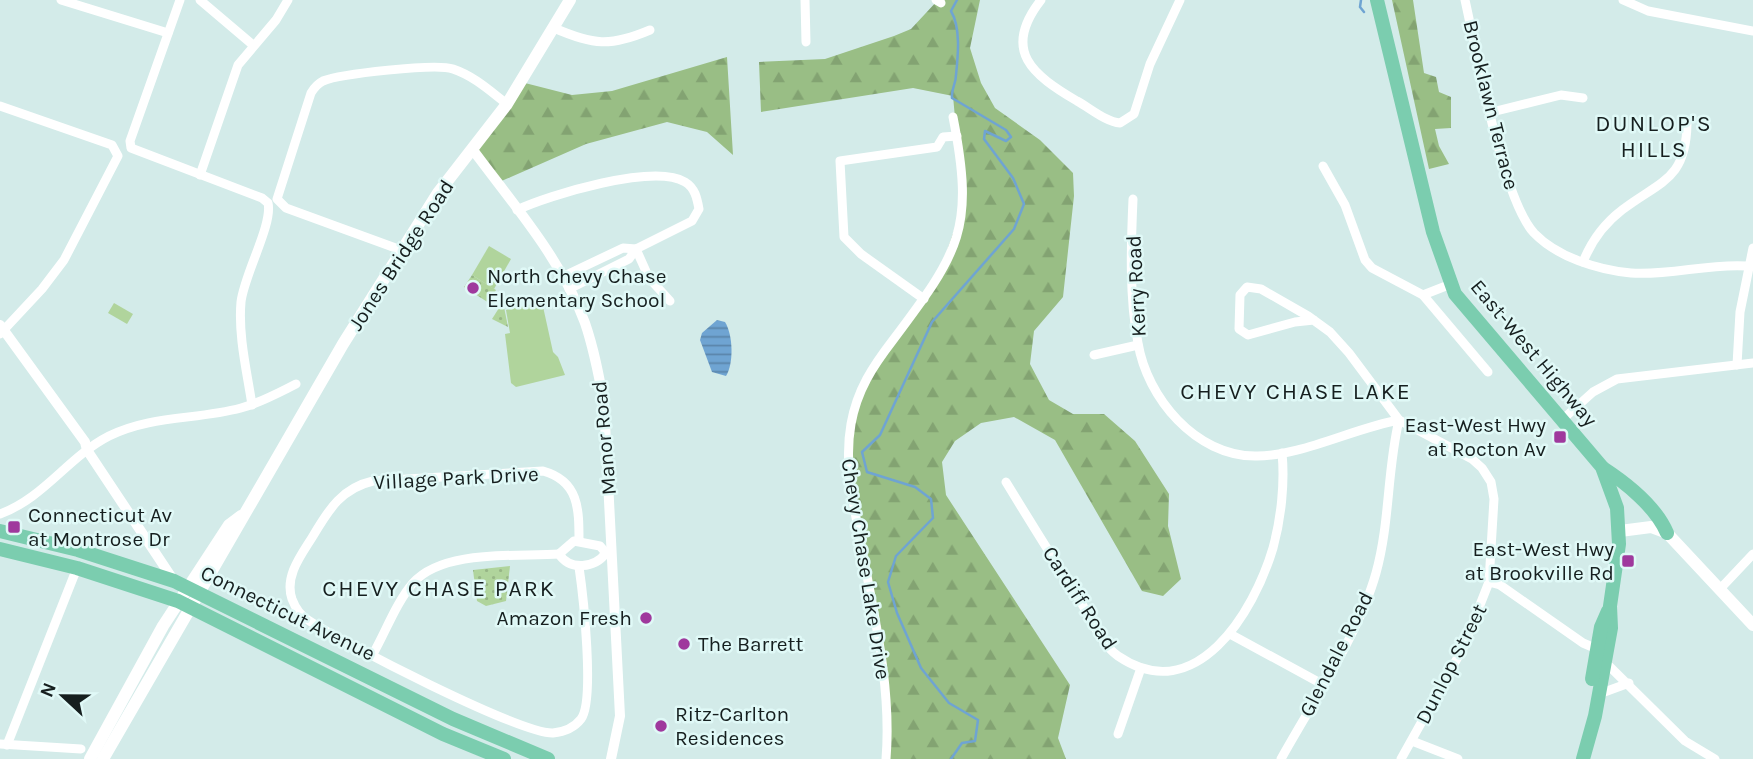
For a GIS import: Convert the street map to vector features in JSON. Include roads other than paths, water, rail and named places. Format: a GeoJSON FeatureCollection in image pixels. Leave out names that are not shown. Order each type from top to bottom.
{"type":"FeatureCollection","features":[{"type":"Feature","properties":{"kind":"main road","name":"East-West Highway"},"geometry":{"type":"LineString","coordinates":[[1377,0],[1433,232],[1451,284],[1471,315],[1602,467],[1615,501],[1620,531],[1610,606],[1601,627],[1599,694],[1583,759]]}},
{"type":"Feature","properties":{"kind":"main road","name":"Jones Bridge Road"},"geometry":{"type":"LineString","coordinates":[[85,754],[188,596],[237,531],[241,516],[401,250],[439,193],[507,104],[554,29],[567,1]]}},
{"type":"Feature","properties":{"kind":"main road"},"geometry":{"type":"LineString","coordinates":[[1602,467],[1627,485],[1663,524],[1667,533],[1753,625]]}},
{"type":"Feature","properties":{"kind":"main road"},"geometry":{"type":"LineString","coordinates":[[1620,531],[1651,527],[1667,533]]}},
{"type":"Feature","properties":{"kind":"main road","name":"Connecticut Avenue"},"geometry":{"type":"LineString","coordinates":[[0,531],[78,550],[174,581],[188,596],[443,734],[504,759]]}},
{"type":"Feature","properties":{"kind":"main road","name":"Connecticut Avenue"},"geometry":{"type":"LineString","coordinates":[[0,549],[188,596],[453,719],[548,759]]}},
{"type":"Feature","properties":{"kind":"main road","name":"Jones Bridge Road"},"geometry":{"type":"LineString","coordinates":[[103,759],[188,596]]}},
{"type":"Feature","properties":{"kind":"main road","name":"East-West Highway"},"geometry":{"type":"LineString","coordinates":[[1587,738],[1586,714],[1601,655]]}},
{"type":"Feature","properties":{"kind":"street"},"geometry":{"type":"LineString","coordinates":[[61,0],[168,33]]}},
{"type":"Feature","properties":{"kind":"street"},"geometry":{"type":"LineString","coordinates":[[180,0],[130,141],[131,148],[401,250]]}},
{"type":"Feature","properties":{"kind":"street"},"geometry":{"type":"LineString","coordinates":[[200,0],[253,45]]}},
{"type":"Feature","properties":{"kind":"street"},"geometry":{"type":"LineString","coordinates":[[200,174],[238,65],[276,20],[288,0]]}},
{"type":"Feature","properties":{"kind":"street"},"geometry":{"type":"LineString","coordinates":[[805,0],[806,42]]}},
{"type":"Feature","properties":{"kind":"street"},"geometry":{"type":"LineString","coordinates":[[1041,0],[1023,32],[1023,52],[1029,64],[1044,82],[1120,123],[1134,114],[1150,64],[1180,0]]}},
{"type":"Feature","properties":{"kind":"street","name":"Brooklawn Terrace"},"geometry":{"type":"LineString","coordinates":[[1465,0],[1512,194],[1522,216],[1548,245],[1583,262],[1634,274],[1730,265],[1747,266]]}},
{"type":"Feature","properties":{"kind":"street"},"geometry":{"type":"LineString","coordinates":[[1623,0],[1648,11],[1753,31]]}},
{"type":"Feature","properties":{"kind":"street"},"geometry":{"type":"LineString","coordinates":[[554,29],[596,43],[635,37],[650,30]]}},
{"type":"Feature","properties":{"kind":"street"},"geometry":{"type":"LineString","coordinates":[[252,405],[241,324],[241,303],[272,201],[316,85],[340,76],[432,66],[450,68],[475,79],[507,104]]}},
{"type":"Feature","properties":{"kind":"street"},"geometry":{"type":"LineString","coordinates":[[1492,112],[1561,96],[1583,98]]}},
{"type":"Feature","properties":{"kind":"street"},"geometry":{"type":"LineString","coordinates":[[0,106],[112,145],[117,151],[117,160],[64,260],[43,289],[1,330],[61,411],[64,424],[79,447],[87,450],[174,581]]}},
{"type":"Feature","properties":{"kind":"street","name":"Chevy Chase Lake Drive"},"geometry":{"type":"LineString","coordinates":[[886,759],[885,687],[850,481],[849,440],[858,393],[873,366],[947,265],[960,227],[963,173],[953,117]]}},
{"type":"Feature","properties":{"kind":"street"},"geometry":{"type":"LineString","coordinates":[[1583,262],[1610,219],[1657,189],[1674,172],[1687,144],[1687,124]]}},
{"type":"Feature","properties":{"kind":"street"},"geometry":{"type":"LineString","coordinates":[[924,299],[844,237],[840,161],[937,147],[943,137],[957,136]]}},
{"type":"Feature","properties":{"kind":"street","name":"Manor Road"},"geometry":{"type":"LineString","coordinates":[[473,150],[562,277],[596,359],[604,402],[608,553],[620,716],[611,759]]}},
{"type":"Feature","properties":{"kind":"street"},"geometry":{"type":"LineString","coordinates":[[1323,166],[1345,205],[1365,260],[1372,268],[1423,295],[1488,372]]}},
{"type":"Feature","properties":{"kind":"street"},"geometry":{"type":"LineString","coordinates":[[517,210],[607,180],[676,178],[686,182],[697,198],[697,215],[692,222],[636,249],[629,259],[569,289]]}},
{"type":"Feature","properties":{"kind":"street","name":"Kerry Road"},"geometry":{"type":"LineString","coordinates":[[1133,199],[1138,345],[1148,376],[1161,399],[1194,435],[1215,448],[1237,455],[1257,456],[1282,453],[1399,420]]}},
{"type":"Feature","properties":{"kind":"street"},"geometry":{"type":"LineString","coordinates":[[562,277],[623,248],[636,249]]}},
{"type":"Feature","properties":{"kind":"street"},"geometry":{"type":"LineString","coordinates":[[1737,365],[1740,312],[1747,266],[1753,248]]}},
{"type":"Feature","properties":{"kind":"street"},"geometry":{"type":"LineString","coordinates":[[636,249],[649,278],[670,301]]}},
{"type":"Feature","properties":{"kind":"street"},"geometry":{"type":"LineString","coordinates":[[1423,295],[1451,284]]}},
{"type":"Feature","properties":{"kind":"street"},"geometry":{"type":"LineString","coordinates":[[1314,320],[1295,322],[1248,335],[1240,329],[1240,295],[1247,287],[1261,289],[1314,320],[1349,354],[1399,420]]}},
{"type":"Feature","properties":{"kind":"street"},"geometry":{"type":"LineString","coordinates":[[1094,355],[1138,345]]}},
{"type":"Feature","properties":{"kind":"street"},"geometry":{"type":"LineString","coordinates":[[1563,419],[1593,392],[1617,379],[1753,363]]}},
{"type":"Feature","properties":{"kind":"street"},"geometry":{"type":"LineString","coordinates":[[0,514],[31,498],[87,450],[110,436],[148,421],[224,412],[252,405],[296,384]]}},
{"type":"Feature","properties":{"kind":"street","name":"Dunlop Street"},"geometry":{"type":"LineString","coordinates":[[1399,420],[1472,459],[1482,468],[1491,482],[1494,511],[1489,582],[1463,648],[1401,759]]}},
{"type":"Feature","properties":{"kind":"street","name":"Glendale Road"},"geometry":{"type":"LineString","coordinates":[[1281,759],[1363,608],[1376,575],[1386,527],[1394,443],[1399,420]]}},
{"type":"Feature","properties":{"kind":"street"},"geometry":{"type":"LineString","coordinates":[[1118,734],[1141,668],[1167,671],[1190,666],[1211,654],[1230,634],[1265,569],[1273,547],[1279,516],[1282,453]]}},
{"type":"Feature","properties":{"kind":"street","name":"Village Park Drive"},"geometry":{"type":"LineString","coordinates":[[579,541],[577,500],[571,487],[558,477],[543,471],[373,481],[349,489],[337,500],[292,572],[289,586],[292,599],[306,619],[411,675],[527,727],[552,733],[564,731],[579,722],[588,699],[579,567]]}},
{"type":"Feature","properties":{"kind":"street","name":"Cardiff Road"},"geometry":{"type":"LineString","coordinates":[[1006,482],[1108,647],[1141,668]]}},
{"type":"Feature","properties":{"kind":"street"},"geometry":{"type":"LineString","coordinates":[[373,654],[409,589],[431,568],[451,561],[559,554],[569,543],[579,541],[600,547],[608,553],[599,560],[579,567],[568,564],[559,554]]}},
{"type":"Feature","properties":{"kind":"street"},"geometry":{"type":"LineString","coordinates":[[1720,589],[1753,554]]}},
{"type":"Feature","properties":{"kind":"street"},"geometry":{"type":"LineString","coordinates":[[77,568],[4,745],[85,754]]}},
{"type":"Feature","properties":{"kind":"street"},"geometry":{"type":"LineString","coordinates":[[1489,582],[1500,585],[1601,655],[1685,741],[1715,759]]}},
{"type":"Feature","properties":{"kind":"street"},"geometry":{"type":"LineString","coordinates":[[1230,634],[1322,684]]}},
{"type":"Feature","properties":{"kind":"street"},"geometry":{"type":"LineString","coordinates":[[1599,694],[1629,683]]}},
{"type":"Feature","properties":{"kind":"street"},"geometry":{"type":"LineString","coordinates":[[1412,741],[1458,759]]}},
{"type":"Feature","properties":{"kind":"water"},"geometry":{"type":"Polygon","coordinates":[[[717,320],[725,322],[731,341],[730,364],[726,376],[712,372],[700,340],[702,333],[717,320]]]}},
{"type":"Feature","properties":{"kind":"waterway"},"geometry":{"type":"LineString","coordinates":[[951,759],[962,743],[975,741],[978,720],[949,703],[921,668],[897,613],[888,582],[896,556],[933,518],[931,499],[915,487],[867,472],[862,452],[880,435],[932,322],[1014,229],[1024,204],[1013,178],[984,139],[985,131],[1006,141],[1011,137],[1006,130],[952,98],[958,42],[951,11],[957,0]]}},
{"type":"Feature","properties":{"kind":"waterway"},"geometry":{"type":"LineString","coordinates":[[1361,0],[1360,7],[1364,12]]}},
{"type":"Feature","properties":{"kind":"place","name":"North Chevy Chase Elementary School"},"geometry":{"type":"Point","coordinates":[473,288]}},
{"type":"Feature","properties":{"kind":"place","name":"East-West Hwy at Rocton Av"},"geometry":{"type":"Point","coordinates":[1560,437]}},
{"type":"Feature","properties":{"kind":"place","name":"Connecticut Av at Montrose Dr"},"geometry":{"type":"Point","coordinates":[14,527]}},
{"type":"Feature","properties":{"kind":"place","name":"East-West Hwy at Brookville Rd"},"geometry":{"type":"Point","coordinates":[1628,561]}},
{"type":"Feature","properties":{"kind":"place","name":"Amazon Fresh"},"geometry":{"type":"Point","coordinates":[646,618]}},
{"type":"Feature","properties":{"kind":"place","name":"The Barrett"},"geometry":{"type":"Point","coordinates":[684,644]}},
{"type":"Feature","properties":{"kind":"place","name":"Ritz-Carlton Residences"},"geometry":{"type":"Point","coordinates":[661,726]}},
{"type":"Feature","properties":{"kind":"district","name":"DUNLOP'S HILLS"},"geometry":{"type":"Point","coordinates":[1654,136]}},
{"type":"Feature","properties":{"kind":"district","name":"CHEVY CHASE LAKE"},"geometry":{"type":"Point","coordinates":[1296,391]}},
{"type":"Feature","properties":{"kind":"district","name":"CHEVY CHASE PARK"},"geometry":{"type":"Point","coordinates":[439,588]}}]}
